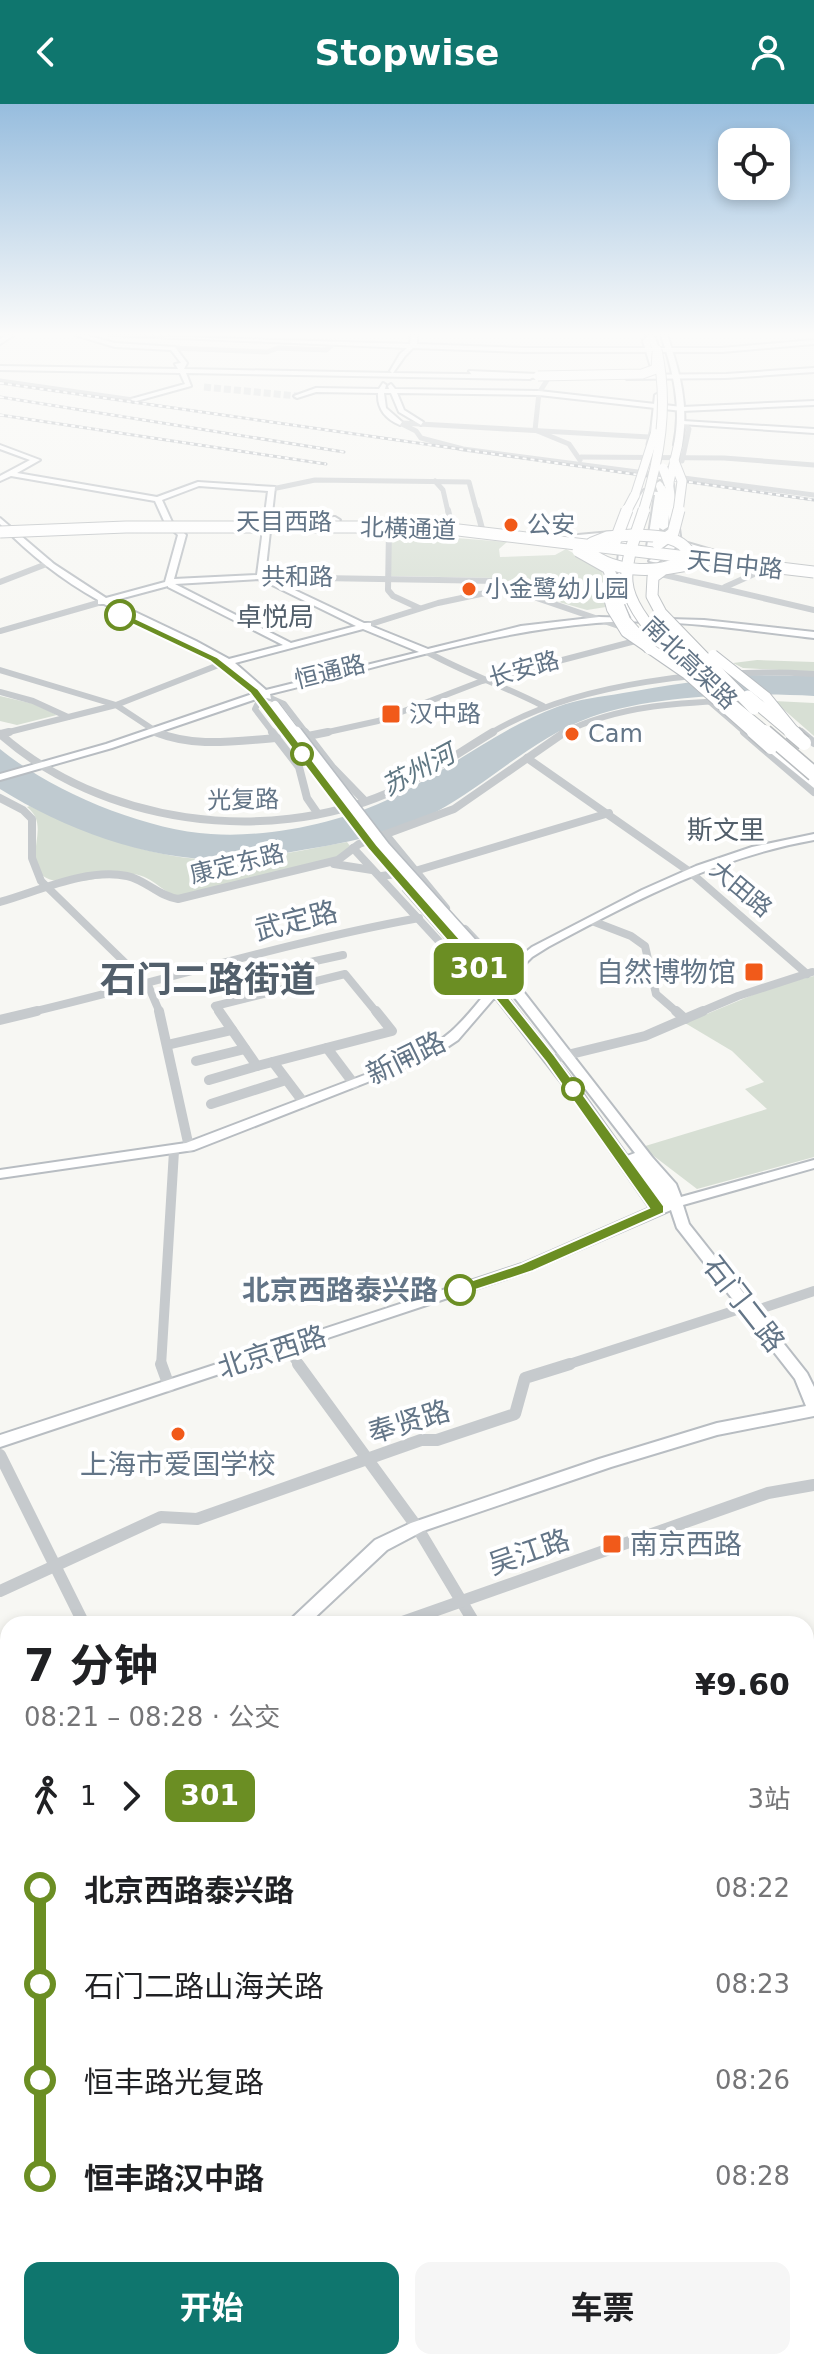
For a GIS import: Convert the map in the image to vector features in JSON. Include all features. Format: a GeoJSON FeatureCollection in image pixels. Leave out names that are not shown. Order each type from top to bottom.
{"type":"FeatureCollection","features":[{"type":"Feature","properties":{"kind":"highway","name":"南北高架路"},"geometry":{"type":"LineString","coordinates":[[662,441],[659,468],[669,482],[643,559],[641,591],[650,612],[688,654],[814,774]]}},
{"type":"Feature","properties":{"kind":"highway","name":"南北高架路"},"geometry":{"type":"LineString","coordinates":[[667,441],[634,540],[627,586],[642,620],[661,642],[814,763]]}},
{"type":"Feature","properties":{"kind":"highway"},"geometry":{"type":"LineString","coordinates":[[643,559],[676,529],[682,481],[679,459]]}},
{"type":"Feature","properties":{"kind":"highway"},"geometry":{"type":"LineString","coordinates":[[650,643],[618,608],[610,579],[620,523],[659,468]]}},
{"type":"Feature","properties":{"kind":"highway"},"geometry":{"type":"LineString","coordinates":[[669,482],[663,527],[684,545],[691,556],[653,577],[654,601],[683,639],[721,674],[811,746]]}},
{"type":"Feature","properties":{"kind":"highway"},"geometry":{"type":"LineString","coordinates":[[635,500],[625,526],[602,537],[590,546],[589,552],[614,573],[624,609],[669,661]]}},
{"type":"Feature","properties":{"kind":"highway"},"geometry":{"type":"LineString","coordinates":[[298,522],[433,521],[602,537]]}},
{"type":"Feature","properties":{"kind":"highway","name":"北横通道"},"geometry":{"type":"LineString","coordinates":[[3,530],[142,524],[434,525],[814,571]]}},
{"type":"Feature","properties":{"kind":"highway"},"geometry":{"type":"LineString","coordinates":[[434,525],[565,538],[651,537],[724,558],[814,571]]}},
{"type":"Feature","properties":{"kind":"highway"},"geometry":{"type":"LineString","coordinates":[[3,530],[51,532],[207,527]]}},
{"type":"Feature","properties":{"kind":"highway","name":"北横通道"},"geometry":{"type":"LineString","coordinates":[[3,530],[207,527],[457,529],[814,571]]}},
{"type":"Feature","properties":{"kind":"highway"},"geometry":{"type":"LineString","coordinates":[[373,527],[452,531],[543,543],[594,554],[635,568],[717,565],[814,571]]}},
{"type":"Feature","properties":{"kind":"highway"},"geometry":{"type":"LineString","coordinates":[[611,561],[634,540]]}},
{"type":"Feature","properties":{"kind":"highway"},"geometry":{"type":"LineString","coordinates":[[721,674],[758,721]]}},
{"type":"Feature","properties":{"kind":"highway"},"geometry":{"type":"LineString","coordinates":[[689,675],[758,721]]}},
{"type":"Feature","properties":{"kind":"main road"},"geometry":{"type":"LineString","coordinates":[[635,500],[651,441]]}},
{"type":"Feature","properties":{"kind":"main road"},"geometry":{"type":"LineString","coordinates":[[681,441],[679,459],[669,482],[677,543],[658,553],[650,572],[652,595],[668,620],[766,697],[811,746]]}},
{"type":"Feature","properties":{"kind":"main road"},"geometry":{"type":"LineString","coordinates":[[0,447],[36,459],[0,479]]}},
{"type":"Feature","properties":{"kind":"main road"},"geometry":{"type":"LineString","coordinates":[[12,474],[158,499],[193,484],[272,489],[261,577],[424,650]]}},
{"type":"Feature","properties":{"kind":"main road"},"geometry":{"type":"LineString","coordinates":[[658,553],[652,547],[660,493],[645,493],[622,549],[611,561],[607,574],[608,596],[619,622],[633,638],[650,643],[689,675],[814,785]]}},
{"type":"Feature","properties":{"kind":"main road"},"geometry":{"type":"LineString","coordinates":[[158,499],[169,523],[182,535],[169,582],[291,646]]}},
{"type":"Feature","properties":{"kind":"main road"},"geometry":{"type":"LineString","coordinates":[[0,510],[14,521],[3,530]]}},
{"type":"Feature","properties":{"kind":"main road","name":"天目西路"},"geometry":{"type":"LineString","coordinates":[[3,530],[179,529],[298,522],[453,528],[658,553]]}},
{"type":"Feature","properties":{"kind":"main road","name":"天目西路"},"geometry":{"type":"LineString","coordinates":[[3,530],[169,523],[453,528]]}},
{"type":"Feature","properties":{"kind":"main road","name":"石门二路"},"geometry":{"type":"LineString","coordinates":[[3,530],[74,590],[224,663],[263,697],[373,847],[568,1055],[671,1187],[682,1225],[802,1377],[814,1408]]}},
{"type":"Feature","properties":{"kind":"main road","name":"天目西路"},"geometry":{"type":"LineString","coordinates":[[483,532],[594,554],[622,549]]}},
{"type":"Feature","properties":{"kind":"main road"},"geometry":{"type":"LineString","coordinates":[[622,549],[622,586],[636,618]]}},
{"type":"Feature","properties":{"kind":"main road","name":"天目中路"},"geometry":{"type":"LineString","coordinates":[[658,553],[758,568],[814,571]]}},
{"type":"Feature","properties":{"kind":"main road","name":"天目中路"},"geometry":{"type":"LineString","coordinates":[[658,553],[814,571]]}},
{"type":"Feature","properties":{"kind":"main road"},"geometry":{"type":"LineString","coordinates":[[594,554],[611,561]]}},
{"type":"Feature","properties":{"kind":"main road","name":"共和路"},"geometry":{"type":"LineString","coordinates":[[102,602],[169,582],[261,577]]}},
{"type":"Feature","properties":{"kind":"main road","name":"恒通路"},"geometry":{"type":"LineString","coordinates":[[0,774],[424,650],[514,630],[595,618],[636,618],[814,633]]}},
{"type":"Feature","properties":{"kind":"main road"},"geometry":{"type":"LineString","coordinates":[[224,663],[364,625]]}},
{"type":"Feature","properties":{"kind":"main road","name":"新闸路"},"geometry":{"type":"LineString","coordinates":[[0,1174],[189,1147],[440,1049],[502,984],[535,957],[594,922],[693,874],[814,840]]}},
{"type":"Feature","properties":{"kind":"main road","name":"石门二路"},"geometry":{"type":"LineString","coordinates":[[502,984],[568,1055],[604,1125],[661,1195],[674,1203]]}},
{"type":"Feature","properties":{"kind":"main road","name":"石门二路"},"geometry":{"type":"LineString","coordinates":[[502,984],[604,1125],[658,1209]]}},
{"type":"Feature","properties":{"kind":"main road","name":"新闸路"},"geometry":{"type":"LineString","coordinates":[[189,1147],[202,1148],[396,1077],[437,1058],[467,1033],[502,984]]}},
{"type":"Feature","properties":{"kind":"main road","name":"北京西路"},"geometry":{"type":"LineString","coordinates":[[0,1441],[527,1267],[674,1203],[814,1164]]}},
{"type":"Feature","properties":{"kind":"main road"},"geometry":{"type":"LineString","coordinates":[[306,1616],[381,1545],[417,1527],[605,1463],[717,1429],[814,1408]]}},
{"type":"Feature","properties":{"kind":"street"},"geometry":{"type":"LineString","coordinates":[[448,441],[463,449],[640,474],[669,482],[814,495]]}},
{"type":"Feature","properties":{"kind":"street"},"geometry":{"type":"LineString","coordinates":[[561,441],[569,444],[581,457],[814,465]]}},
{"type":"Feature","properties":{"kind":"street"},"geometry":{"type":"LineString","coordinates":[[640,474],[648,441]]}},
{"type":"Feature","properties":{"kind":"street"},"geometry":{"type":"LineString","coordinates":[[579,466],[581,457]]}},
{"type":"Feature","properties":{"kind":"street"},"geometry":{"type":"LineString","coordinates":[[272,489],[303,481],[469,482],[483,532]]}},
{"type":"Feature","properties":{"kind":"street"},"geometry":{"type":"LineString","coordinates":[[437,481],[443,490],[453,528]]}},
{"type":"Feature","properties":{"kind":"street"},"geometry":{"type":"LineString","coordinates":[[389,529],[388,590],[393,596],[419,608]]}},
{"type":"Feature","properties":{"kind":"street"},"geometry":{"type":"LineString","coordinates":[[0,582],[46,565]]}},
{"type":"Feature","properties":{"kind":"street"},"geometry":{"type":"LineString","coordinates":[[725,587],[754,574],[758,568]]}},
{"type":"Feature","properties":{"kind":"street"},"geometry":{"type":"LineString","coordinates":[[650,572],[814,610]]}},
{"type":"Feature","properties":{"kind":"street","name":"共和路"},"geometry":{"type":"LineString","coordinates":[[261,577],[498,581],[510,588]]}},
{"type":"Feature","properties":{"kind":"street"},"geometry":{"type":"LineString","coordinates":[[364,625],[419,608],[510,588],[595,618],[650,643],[689,675]]}},
{"type":"Feature","properties":{"kind":"street"},"geometry":{"type":"LineString","coordinates":[[0,634],[102,602]]}},
{"type":"Feature","properties":{"kind":"street"},"geometry":{"type":"LineString","coordinates":[[636,618],[650,643]]}},
{"type":"Feature","properties":{"kind":"street"},"geometry":{"type":"LineString","coordinates":[[668,620],[680,637],[721,674]]}},
{"type":"Feature","properties":{"kind":"street","name":"长安路"},"geometry":{"type":"LineString","coordinates":[[308,736],[378,721],[482,681],[650,643]]}},
{"type":"Feature","properties":{"kind":"street"},"geometry":{"type":"LineString","coordinates":[[424,650],[482,681],[499,683],[543,706]]}},
{"type":"Feature","properties":{"kind":"street"},"geometry":{"type":"LineString","coordinates":[[0,734],[116,705],[224,663]]}},
{"type":"Feature","properties":{"kind":"street"},"geometry":{"type":"LineString","coordinates":[[0,670],[116,705],[150,730],[192,743],[277,738]]}},
{"type":"Feature","properties":{"kind":"street","name":"光复路"},"geometry":{"type":"LineString","coordinates":[[0,734],[34,766],[124,801],[183,819],[234,825],[318,814],[365,801],[431,772],[543,706],[689,675],[751,671],[814,674]]}},
{"type":"Feature","properties":{"kind":"street"},"geometry":{"type":"LineString","coordinates":[[0,692],[33,701],[68,717]]}},
{"type":"Feature","properties":{"kind":"street"},"geometry":{"type":"LineString","coordinates":[[318,814],[305,792],[302,773],[255,709],[263,697],[284,704],[332,767],[365,801]]}},
{"type":"Feature","properties":{"kind":"street","name":"康定东路"},"geometry":{"type":"LineString","coordinates":[[0,902],[87,879],[120,875],[136,878],[162,897],[178,899],[338,860],[353,848],[454,809],[557,736],[584,722],[623,712],[709,701],[765,700],[811,746]]}},
{"type":"Feature","properties":{"kind":"street"},"geometry":{"type":"LineString","coordinates":[[709,701],[814,792]]}},
{"type":"Feature","properties":{"kind":"street","name":"大田路"},"geometry":{"type":"LineString","coordinates":[[527,758],[693,874],[811,973]]}},
{"type":"Feature","properties":{"kind":"street"},"geometry":{"type":"LineString","coordinates":[[0,798],[23,810],[32,819],[33,864],[49,889],[148,985],[158,1005],[189,1147]]}},
{"type":"Feature","properties":{"kind":"street"},"geometry":{"type":"LineString","coordinates":[[382,876],[415,871],[609,813]]}},
{"type":"Feature","properties":{"kind":"street","name":"石门二路"},"geometry":{"type":"LineString","coordinates":[[386,835],[494,960],[502,984]]}},
{"type":"Feature","properties":{"kind":"street","name":"石门二路"},"geometry":{"type":"LineString","coordinates":[[353,848],[471,976],[502,984]]}},
{"type":"Feature","properties":{"kind":"street","name":"石门二路"},"geometry":{"type":"LineString","coordinates":[[324,863],[372,870]]}},
{"type":"Feature","properties":{"kind":"street","name":"武定路"},"geometry":{"type":"LineString","coordinates":[[0,1020],[148,985],[338,933],[419,918]]}},
{"type":"Feature","properties":{"kind":"street"},"geometry":{"type":"LineString","coordinates":[[594,922],[631,936],[645,946],[656,994],[685,1019]]}},
{"type":"Feature","properties":{"kind":"street"},"geometry":{"type":"LineString","coordinates":[[283,968],[343,955]]}},
{"type":"Feature","properties":{"kind":"street"},"geometry":{"type":"LineString","coordinates":[[256,967],[272,963],[283,968],[297,986]]}},
{"type":"Feature","properties":{"kind":"street"},"geometry":{"type":"LineString","coordinates":[[221,964],[245,998]]}},
{"type":"Feature","properties":{"kind":"street"},"geometry":{"type":"LineString","coordinates":[[568,1055],[645,1036],[738,996],[811,973]]}},
{"type":"Feature","properties":{"kind":"street"},"geometry":{"type":"LineString","coordinates":[[209,1080],[392,1031],[345,974],[215,1006],[257,1066]]}},
{"type":"Feature","properties":{"kind":"street"},"geometry":{"type":"LineString","coordinates":[[167,1045],[232,1030]]}},
{"type":"Feature","properties":{"kind":"street"},"geometry":{"type":"LineString","coordinates":[[327,1048],[354,1084]]}},
{"type":"Feature","properties":{"kind":"street"},"geometry":{"type":"LineString","coordinates":[[196,1061],[245,1049]]}},
{"type":"Feature","properties":{"kind":"street"},"geometry":{"type":"LineString","coordinates":[[273,1062],[304,1103]]}},
{"type":"Feature","properties":{"kind":"street"},"geometry":{"type":"LineString","coordinates":[[211,1104],[286,1080]]}},
{"type":"Feature","properties":{"kind":"street"},"geometry":{"type":"LineString","coordinates":[[169,1386],[161,1366],[174,1151]]}},
{"type":"Feature","properties":{"kind":"street","name":"奉贤路"},"geometry":{"type":"LineString","coordinates":[[0,1591],[161,1517],[197,1519],[421,1440],[437,1440],[515,1414],[525,1378],[746,1307],[760,1309],[814,1291]]}},
{"type":"Feature","properties":{"kind":"street"},"geometry":{"type":"LineString","coordinates":[[287,1348],[417,1527],[470,1616]]}},
{"type":"Feature","properties":{"kind":"street"},"geometry":{"type":"LineString","coordinates":[[0,1455],[80,1616]]}},
{"type":"Feature","properties":{"kind":"street","name":"吴江路"},"geometry":{"type":"LineString","coordinates":[[420,1616],[768,1493],[814,1485]]}},
{"type":"Feature","properties":{"kind":"shaded area"},"geometry":{"type":"Polygon","coordinates":[[[392,533],[507,542],[499,549],[500,557],[555,555],[566,549],[602,569],[606,607],[587,610],[527,593],[499,578],[387,576],[392,533]]]}},
{"type":"Feature","properties":{"kind":"shaded area"},"geometry":{"type":"Polygon","coordinates":[[[757,660],[814,662],[814,672],[743,668],[733,663],[757,660]]]}},
{"type":"Feature","properties":{"kind":"shaded area"},"geometry":{"type":"Polygon","coordinates":[[[748,675],[814,676],[814,696],[761,694],[701,697],[643,704],[591,717],[530,749],[423,819],[365,838],[271,855],[211,859],[148,851],[85,832],[0,789],[0,749],[21,765],[72,793],[157,825],[211,834],[280,831],[328,821],[373,806],[414,786],[515,726],[565,704],[669,685],[748,675]]]}},
{"type":"Feature","properties":{"kind":"shaded area"},"geometry":{"type":"Polygon","coordinates":[[[0,696],[34,704],[57,715],[17,725],[0,721],[0,696]]]}},
{"type":"Feature","properties":{"kind":"shaded area"},"geometry":{"type":"Polygon","coordinates":[[[774,701],[814,703],[814,736],[774,701]]]}},
{"type":"Feature","properties":{"kind":"shaded area"},"geometry":{"type":"Polygon","coordinates":[[[27,807],[134,847],[188,858],[243,859],[347,842],[350,846],[337,858],[178,897],[136,874],[67,882],[45,877],[36,863],[38,829],[34,814],[27,807]]]}},
{"type":"Feature","properties":{"kind":"shaded area"},"geometry":{"type":"Polygon","coordinates":[[[814,976],[814,1157],[697,1189],[642,1147],[767,1109],[745,1089],[764,1082],[732,1051],[685,1023],[779,984],[814,976]]]}},
{"type":"Feature","properties":{"kind":"railway"},"geometry":{"type":"LineString","coordinates":[[171,441],[326,464]]}},
{"type":"Feature","properties":{"kind":"railway"},"geometry":{"type":"LineString","coordinates":[[273,441],[344,452]]}},
{"type":"Feature","properties":{"kind":"railway"},"geometry":{"type":"LineString","coordinates":[[401,441],[814,500]]}},
{"type":"Feature","properties":{"kind":"bus line","name":"301"},"geometry":{"type":"LineString","coordinates":[[120,615],[213,659],[254,691],[373,847],[475,964],[550,1059],[658,1209],[527,1267],[460,1290]]}},
{"type":"Feature","properties":{"kind":"place","name":"公安"},"geometry":{"type":"Point","coordinates":[511,525]}},
{"type":"Feature","properties":{"kind":"place","name":"小金鹭幼儿园"},"geometry":{"type":"Point","coordinates":[469,589]}},
{"type":"Feature","properties":{"kind":"place","name":"汉中路"},"geometry":{"type":"Point","coordinates":[391,714]}},
{"type":"Feature","properties":{"kind":"place","name":"Cam"},"geometry":{"type":"Point","coordinates":[572,734]}},
{"type":"Feature","properties":{"kind":"place","name":"自然博物馆"},"geometry":{"type":"Point","coordinates":[754,972]}},
{"type":"Feature","properties":{"kind":"place","name":"北京西路泰兴路"},"geometry":{"type":"Point","coordinates":[460,1290]}},
{"type":"Feature","properties":{"kind":"place","name":"上海市爱国学校"},"geometry":{"type":"Point","coordinates":[178,1434]}},
{"type":"Feature","properties":{"kind":"place","name":"南京西路"},"geometry":{"type":"Point","coordinates":[612,1544]}},
{"type":"Feature","properties":{"kind":"district","name":"卓悦局"},"geometry":{"type":"Point","coordinates":[275,617]}},
{"type":"Feature","properties":{"kind":"district","name":"斯文里"},"geometry":{"type":"Point","coordinates":[726,830]}},
{"type":"Feature","properties":{"kind":"district","name":"石门二路街道"},"geometry":{"type":"Point","coordinates":[208,979]}},
{"type":"Feature","properties":{"kind":"water label","name":"苏州河"},"geometry":{"type":"Point","coordinates":[418,770]}}]}
